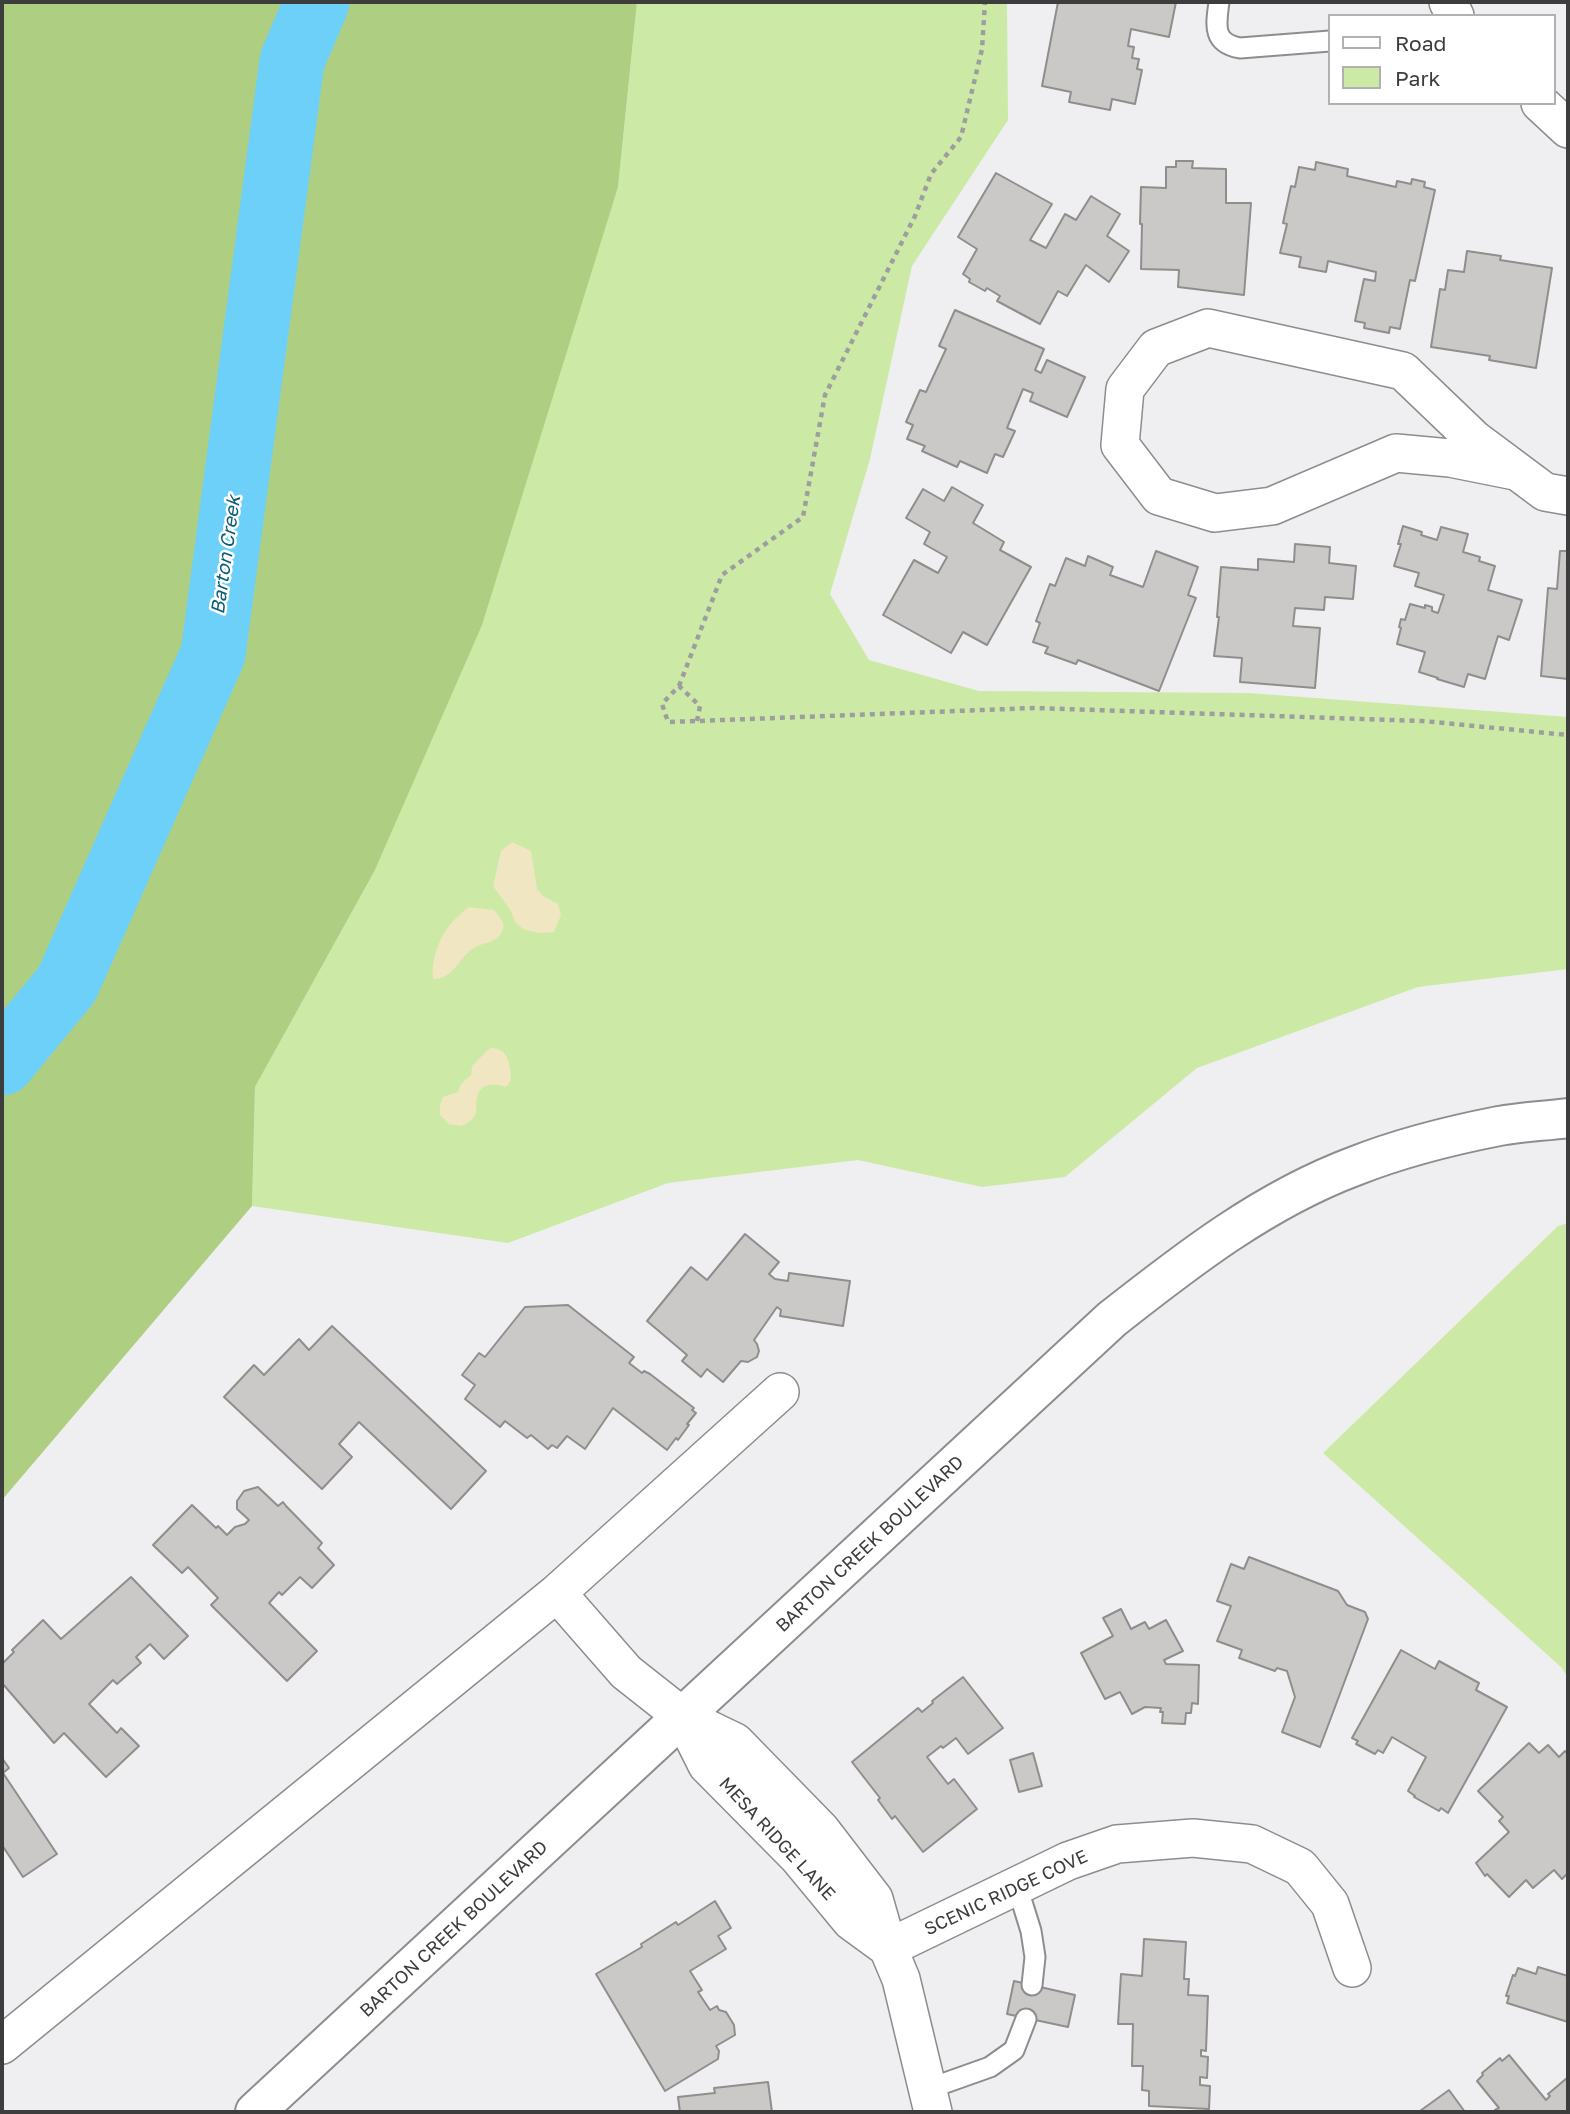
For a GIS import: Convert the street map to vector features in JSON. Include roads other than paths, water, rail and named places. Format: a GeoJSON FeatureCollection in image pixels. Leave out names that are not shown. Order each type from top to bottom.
{"type":"FeatureCollection","features":[{"type":"Feature","properties":{"kind":"street"},"geometry":{"type":"LineString","coordinates":[[1542,105],[1568,129]]}},
{"type":"Feature","properties":{"kind":"street"},"geometry":{"type":"LineString","coordinates":[[1515,471],[1450,458],[1396,453],[1272,506],[1215,513],[1159,496],[1120,445],[1125,389],[1156,348],[1208,328],[1403,371],[1474,439],[1515,471],[1545,492],[1568,496]]}},
{"type":"Feature","properties":{"kind":"street","name":"BARTON CREEK BOULEVARD"},"geometry":{"type":"LineString","coordinates":[[255,2112],[1112,1319],[1176,1269],[1230,1231],[1292,1195],[1355,1166],[1429,1143],[1500,1126],[1568,1118]]}},
{"type":"Feature","properties":{"kind":"street"},"geometry":{"type":"LineString","coordinates":[[2,2045],[557,1593],[780,1392]]}},
{"type":"Feature","properties":{"kind":"street","name":"MESA RIDGE LANE"},"geometry":{"type":"LineString","coordinates":[[557,1593],[626,1672],[683,1717],[707,1765],[799,1857],[851,1921],[888,1948]]}},
{"type":"Feature","properties":{"kind":"street","name":"SCENIC RIDGE COVE"},"geometry":{"type":"LineString","coordinates":[[888,1948],[1068,1861],[1117,1844],[1193,1838],[1252,1844],[1300,1867],[1330,1904],[1352,1968]]}},
{"type":"Feature","properties":{"kind":"street"},"geometry":{"type":"LineString","coordinates":[[888,1948],[901,1979],[930,2101]]}},
{"type":"Feature","properties":{"kind":"lane"},"geometry":{"type":"LineString","coordinates":[[1219,2],[1217,33],[1222,42],[1230,46],[1240,48],[1328,41]]}},
{"type":"Feature","properties":{"kind":"lane"},"geometry":{"type":"LineString","coordinates":[[1017,1886],[1031,1931],[1035,1957],[1032,1985]]}},
{"type":"Feature","properties":{"kind":"lane"},"geometry":{"type":"LineString","coordinates":[[930,2101],[1014,2050],[1026,2018]]}},
{"type":"Feature","properties":{"kind":"waterway","name":"Barton Creek"},"geometry":{"type":"LineString","coordinates":[[2,1063],[67,984],[213,654],[292,61],[317,2]]}}]}
